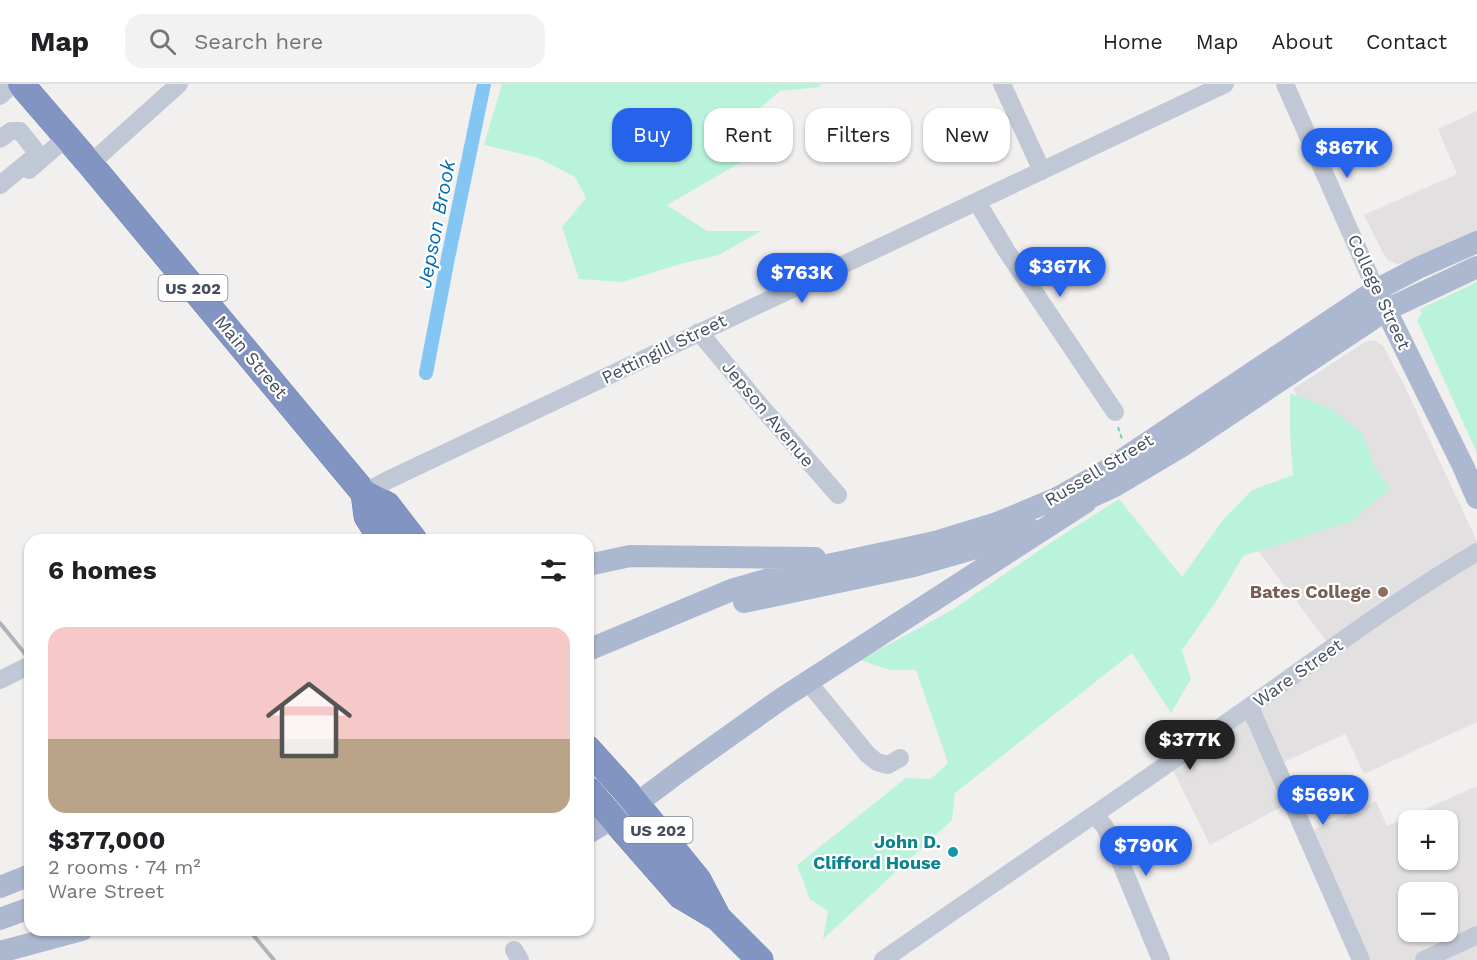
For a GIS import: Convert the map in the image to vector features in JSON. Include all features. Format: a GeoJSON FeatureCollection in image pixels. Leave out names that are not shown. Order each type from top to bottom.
{"type":"FeatureCollection","features":[{"type":"Feature","properties":{"kind":"highway","name":"Main Street"},"geometry":{"type":"LineString","coordinates":[[21,84],[364,493],[387,506],[407,534]]}},
{"type":"Feature","properties":{"kind":"highway","name":"Main Street"},"geometry":{"type":"LineString","coordinates":[[364,493],[367,516],[378,534]]}},
{"type":"Feature","properties":{"kind":"highway","name":"US 202"},"geometry":{"type":"LineString","coordinates":[[594,756],[698,880],[718,918]]}},
{"type":"Feature","properties":{"kind":"highway","name":"US 202"},"geometry":{"type":"LineString","coordinates":[[594,797],[681,896],[718,918],[760,960]]}},
{"type":"Feature","properties":{"kind":"main road","name":"Russell Street"},"geometry":{"type":"LineString","coordinates":[[594,648],[735,589],[790,573],[935,542],[997,523],[1055,498],[1085,483],[1376,290],[1418,268],[1477,242]]}},
{"type":"Feature","properties":{"kind":"main road","name":"Russell Street"},"geometry":{"type":"LineString","coordinates":[[649,625],[783,592],[914,566],[990,544],[1113,487],[1182,446],[1386,310],[1477,267]]}},
{"type":"Feature","properties":{"kind":"main road","name":"College Street"},"geometry":{"type":"LineString","coordinates":[[1376,290],[1477,498]]}},
{"type":"Feature","properties":{"kind":"main road"},"geometry":{"type":"LineString","coordinates":[[594,830],[636,804],[730,735],[808,682],[1113,487]]}},
{"type":"Feature","properties":{"kind":"main road"},"geometry":{"type":"LineString","coordinates":[[594,564],[630,556],[804,559],[891,551]]}},
{"type":"Feature","properties":{"kind":"main road"},"geometry":{"type":"LineString","coordinates":[[0,887],[24,877]]}},
{"type":"Feature","properties":{"kind":"main road"},"geometry":{"type":"LineString","coordinates":[[0,919],[24,910]]}},
{"type":"Feature","properties":{"kind":"main road"},"geometry":{"type":"LineString","coordinates":[[0,952],[60,936]]}},
{"type":"Feature","properties":{"kind":"street"},"geometry":{"type":"LineString","coordinates":[[0,96],[13,84]]}},
{"type":"Feature","properties":{"kind":"street"},"geometry":{"type":"LineString","coordinates":[[90,164],[178,84]]}},
{"type":"Feature","properties":{"kind":"street"},"geometry":{"type":"LineString","coordinates":[[1002,84],[1042,171]]}},
{"type":"Feature","properties":{"kind":"street","name":"Pettingill Street"},"geometry":{"type":"LineString","coordinates":[[364,493],[699,332],[1226,84]]}},
{"type":"Feature","properties":{"kind":"street","name":"College Street"},"geometry":{"type":"LineString","coordinates":[[1285,84],[1376,290]]}},
{"type":"Feature","properties":{"kind":"street"},"geometry":{"type":"LineString","coordinates":[[0,133],[10,125],[21,127],[39,149],[41,158]]}},
{"type":"Feature","properties":{"kind":"street"},"geometry":{"type":"LineString","coordinates":[[0,139],[11,131],[20,131],[35,150],[34,157],[0,185]]}},
{"type":"Feature","properties":{"kind":"street"},"geometry":{"type":"LineString","coordinates":[[0,194],[67,137]]}},
{"type":"Feature","properties":{"kind":"street"},"geometry":{"type":"LineString","coordinates":[[977,202],[1006,250],[1115,412]]}},
{"type":"Feature","properties":{"kind":"street","name":"Jepson Avenue"},"geometry":{"type":"LineString","coordinates":[[699,332],[838,495]]}},
{"type":"Feature","properties":{"kind":"street","name":"Ware Street"},"geometry":{"type":"LineString","coordinates":[[883,960],[1368,624],[1477,552]]}},
{"type":"Feature","properties":{"kind":"street"},"geometry":{"type":"LineString","coordinates":[[0,680],[24,668]]}},
{"type":"Feature","properties":{"kind":"street"},"geometry":{"type":"LineString","coordinates":[[808,682],[868,755],[888,765],[900,758]]}},
{"type":"Feature","properties":{"kind":"street"},"geometry":{"type":"LineString","coordinates":[[1250,707],[1361,960]]}},
{"type":"Feature","properties":{"kind":"street"},"geometry":{"type":"LineString","coordinates":[[1095,815],[1105,827],[1161,960]]}},
{"type":"Feature","properties":{"kind":"street"},"geometry":{"type":"LineString","coordinates":[[1424,960],[1477,935]]}},
{"type":"Feature","properties":{"kind":"path"},"geometry":{"type":"LineString","coordinates":[[1115,412],[1123,445]]}},
{"type":"Feature","properties":{"kind":"shaded area"},"geometry":{"type":"Polygon","coordinates":[[[1477,111],[1477,231],[1406,262],[1397,264],[1388,260],[1364,215],[1457,174],[1438,129],[1477,111]]]}},
{"type":"Feature","properties":{"kind":"shaded area","name":"Bates College"},"geometry":{"type":"Polygon","coordinates":[[[1374,340],[1383,346],[1404,385],[1477,541],[1477,722],[1364,774],[1345,734],[1284,762],[1300,797],[1210,845],[1172,768],[1337,655],[1255,547],[1354,479],[1293,389],[1365,342],[1374,340]]]}},
{"type":"Feature","properties":{"kind":"shaded area"},"geometry":{"type":"Polygon","coordinates":[[[1477,786],[1477,960],[1370,960],[1314,830],[1376,801],[1387,826],[1398,821],[1398,870],[1458,870],[1458,810],[1423,810],[1477,786]]]}},
{"type":"Feature","properties":{"kind":"green space"},"geometry":{"type":"Polygon","coordinates":[[[502,84],[821,84],[820,87],[780,91],[760,108],[704,108],[704,162],[742,162],[667,205],[707,231],[761,231],[719,255],[622,282],[579,279],[562,227],[586,198],[575,177],[538,158],[484,145],[502,84]]]}},
{"type":"Feature","properties":{"kind":"green space"},"geometry":{"type":"Polygon","coordinates":[[[1477,282],[1477,453],[1417,320],[1422,314],[1420,309],[1477,282]]]}},
{"type":"Feature","properties":{"kind":"green space"},"geometry":{"type":"Polygon","coordinates":[[[1290,393],[1331,409],[1363,434],[1374,466],[1390,488],[1352,521],[1243,556],[1216,602],[1182,650],[1191,679],[1171,713],[1132,653],[955,793],[952,820],[823,939],[828,911],[810,899],[797,865],[906,778],[931,779],[948,763],[916,670],[890,670],[860,660],[952,610],[1119,499],[1182,577],[1222,521],[1252,490],[1293,475],[1290,393]]]}},
{"type":"Feature","properties":{"kind":"waterway","name":"Jepson Brook"},"geometry":{"type":"LineString","coordinates":[[426,373],[484,84]]}},
{"type":"Feature","properties":{"kind":"railway"},"geometry":{"type":"LineString","coordinates":[[0,623],[24,653]]}},
{"type":"Feature","properties":{"kind":"railway"},"geometry":{"type":"LineString","coordinates":[[254,936],[274,960]]}},
{"type":"Feature","properties":{"kind":"place","name":"Bates College"},"geometry":{"type":"Point","coordinates":[1383,592]}},
{"type":"Feature","properties":{"kind":"place","name":"John D. Clifford House"},"geometry":{"type":"Point","coordinates":[953,852]}}]}
